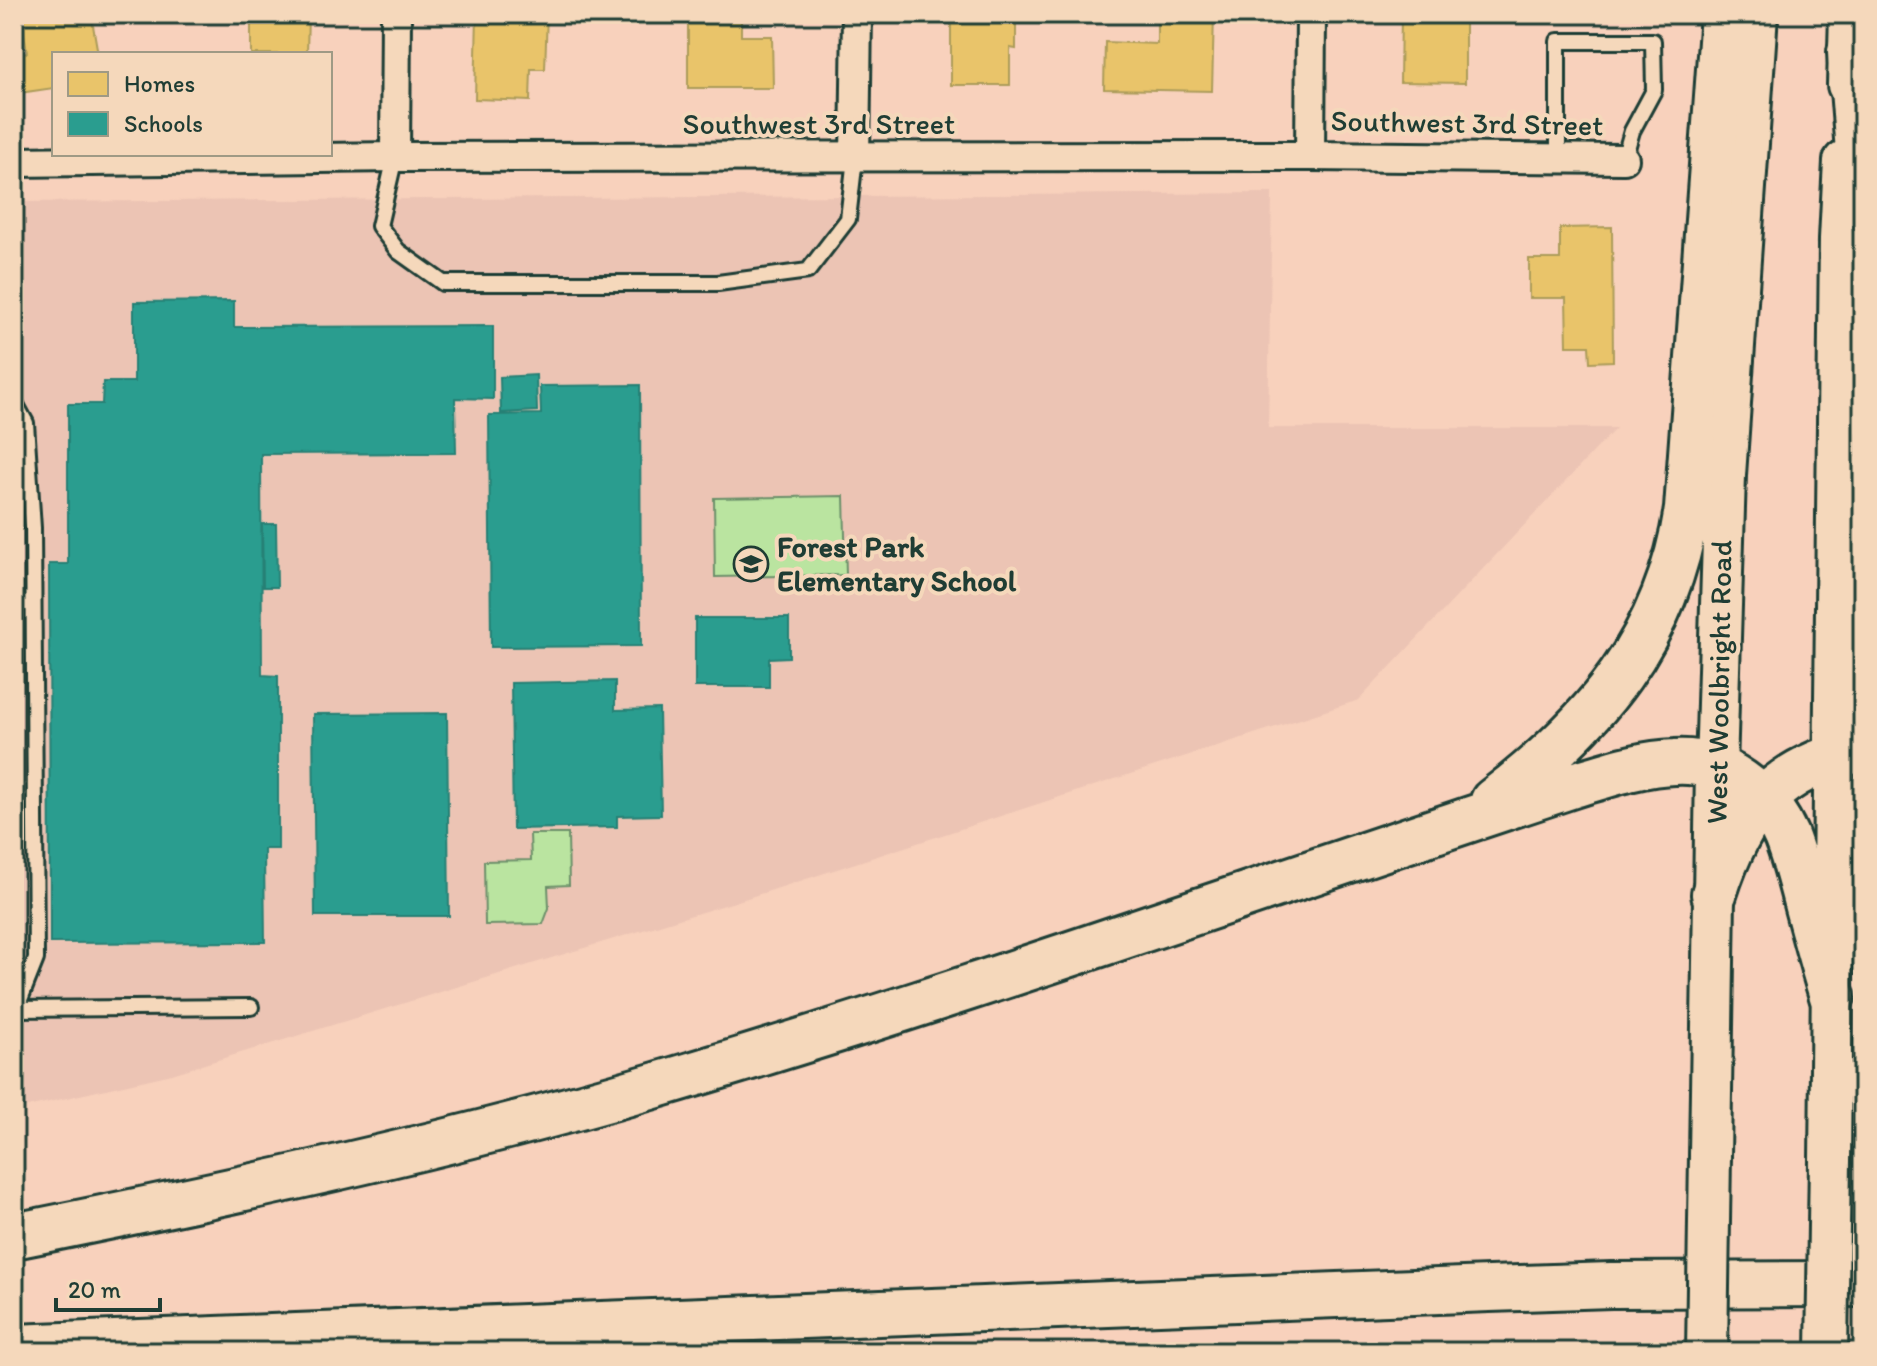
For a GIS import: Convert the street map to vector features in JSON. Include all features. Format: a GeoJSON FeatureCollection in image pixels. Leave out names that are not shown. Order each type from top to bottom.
{"type":"FeatureCollection","features":[{"type":"Feature","properties":{"kind":"highway"},"geometry":{"type":"LineString","coordinates":[[1468,819],[1526,775],[1597,707],[1640,648],[1667,590],[1687,509],[1723,14]]}},
{"type":"Feature","properties":{"kind":"highway"},"geometry":{"type":"LineString","coordinates":[[1850,33],[1863,213]]}},
{"type":"Feature","properties":{"kind":"highway"},"geometry":{"type":"LineString","coordinates":[[1714,894],[1734,840],[1762,800],[1791,777],[1849,752]]}},
{"type":"Feature","properties":{"kind":"highway"},"geometry":{"type":"LineString","coordinates":[[14,1236],[263,1186],[395,1155],[649,1087],[956,990],[1468,819],[1633,768],[1677,761],[1716,768],[1735,777],[1762,800],[1785,833],[1832,996]]}},
{"type":"Feature","properties":{"kind":"highway"},"geometry":{"type":"LineString","coordinates":[[14,1347],[1626,1284],[1863,1284]]}},
{"type":"Feature","properties":{"kind":"main road","name":"West Woolbright Road"},"geometry":{"type":"LineString","coordinates":[[1707,1352],[1716,768],[1725,475],[1757,14]]}},
{"type":"Feature","properties":{"kind":"main road"},"geometry":{"type":"LineString","coordinates":[[1827,1352],[1832,996],[1849,752],[1840,239],[1850,33]]}},
{"type":"Feature","properties":{"kind":"street"},"geometry":{"type":"LineString","coordinates":[[395,157],[396,14]]}},
{"type":"Feature","properties":{"kind":"street"},"geometry":{"type":"LineString","coordinates":[[855,158],[857,14]]}},
{"type":"Feature","properties":{"kind":"street"},"geometry":{"type":"LineString","coordinates":[[1310,156],[1311,14]]}},
{"type":"Feature","properties":{"kind":"street","name":"Southwest 3rd Street"},"geometry":{"type":"LineString","coordinates":[[14,162],[395,157],[1310,156],[1624,159]]}},
{"type":"Feature","properties":{"kind":"lane"},"geometry":{"type":"LineString","coordinates":[[1558,158],[1558,41],[1653,41],[1654,90],[1632,131],[1624,159]]}},
{"type":"Feature","properties":{"kind":"lane"},"geometry":{"type":"LineString","coordinates":[[395,157],[379,226],[398,251],[443,283],[718,283],[808,271],[848,219],[855,158]]}},
{"type":"Feature","properties":{"kind":"lane"},"geometry":{"type":"LineString","coordinates":[[14,401],[26,423],[33,528],[36,959],[15,1008],[251,1007]]}},
{"type":"Feature","properties":{"kind":"lane"},"geometry":{"type":"LineString","coordinates":[[14,603],[33,603]]}},
{"type":"Feature","properties":{"kind":"shaded area","name":"Forest Park Elementary School"},"geometry":{"type":"Polygon","coordinates":[[[1272,193],[1268,428],[1616,428],[1359,700],[738,901],[172,1074],[14,1110],[14,202],[1272,193]]]}},
{"type":"Feature","properties":{"kind":"green space"},"geometry":{"type":"Polygon","coordinates":[[[844,496],[846,575],[715,577],[714,498],[844,496]]]}},
{"type":"Feature","properties":{"kind":"green space"},"geometry":{"type":"Polygon","coordinates":[[[530,834],[568,834],[569,885],[548,886],[549,908],[543,924],[485,925],[484,861],[531,860],[530,834]]]}},
{"type":"Feature","properties":{"kind":"building: Homes"},"geometry":{"type":"Polygon","coordinates":[[[21,14],[91,14],[98,52],[52,52],[52,88],[19,93],[14,55],[27,53],[21,14]]]}},
{"type":"Feature","properties":{"kind":"building: Homes"},"geometry":{"type":"Polygon","coordinates":[[[251,14],[308,14],[307,52],[251,52],[251,14]]]}},
{"type":"Feature","properties":{"kind":"building: Homes"},"geometry":{"type":"Polygon","coordinates":[[[477,14],[547,14],[545,69],[531,69],[530,101],[475,99],[477,14]]]}},
{"type":"Feature","properties":{"kind":"building: Homes"},"geometry":{"type":"Polygon","coordinates":[[[688,14],[741,14],[741,36],[772,36],[773,88],[688,88],[688,14]]]}},
{"type":"Feature","properties":{"kind":"building: Homes"},"geometry":{"type":"Polygon","coordinates":[[[935,14],[1001,14],[1001,19],[1016,18],[1016,49],[1010,48],[1010,85],[951,85],[951,19],[935,19],[935,14]]]}},
{"type":"Feature","properties":{"kind":"building: Homes"},"geometry":{"type":"Polygon","coordinates":[[[1157,14],[1214,14],[1212,91],[1104,89],[1105,42],[1157,44],[1157,14]]]}},
{"type":"Feature","properties":{"kind":"building: Homes"},"geometry":{"type":"Polygon","coordinates":[[[1401,14],[1482,14],[1482,21],[1465,21],[1465,83],[1400,82],[1401,14]]]}},
{"type":"Feature","properties":{"kind":"building: Homes"},"geometry":{"type":"Polygon","coordinates":[[[1612,227],[1613,361],[1590,362],[1589,346],[1567,346],[1566,298],[1529,298],[1529,259],[1560,259],[1560,228],[1612,227]]]}},
{"type":"Feature","properties":{"kind":"building: Schools"},"geometry":{"type":"Polygon","coordinates":[[[234,301],[234,327],[493,326],[493,399],[455,398],[456,453],[261,454],[262,675],[278,676],[278,849],[264,849],[265,942],[50,943],[49,564],[68,564],[68,404],[102,404],[103,382],[134,382],[134,302],[234,301]]]}},
{"type":"Feature","properties":{"kind":"building: Schools"},"geometry":{"type":"Polygon","coordinates":[[[536,375],[537,411],[501,413],[500,377],[536,375]]]}},
{"type":"Feature","properties":{"kind":"building: Schools"},"geometry":{"type":"Polygon","coordinates":[[[640,385],[641,646],[491,647],[489,415],[541,414],[540,386],[640,385]]]}},
{"type":"Feature","properties":{"kind":"building: Schools"},"geometry":{"type":"Polygon","coordinates":[[[262,524],[276,524],[277,587],[263,587],[262,524]]]}},
{"type":"Feature","properties":{"kind":"building: Schools"},"geometry":{"type":"Polygon","coordinates":[[[695,618],[789,618],[789,657],[769,658],[769,687],[695,687],[695,618]]]}},
{"type":"Feature","properties":{"kind":"building: Schools"},"geometry":{"type":"Polygon","coordinates":[[[615,681],[615,710],[659,709],[661,815],[617,816],[617,827],[513,829],[511,683],[615,681]]]}},
{"type":"Feature","properties":{"kind":"building: Schools"},"geometry":{"type":"Polygon","coordinates":[[[447,713],[449,916],[315,916],[313,714],[447,713]]]}},
{"type":"Feature","properties":{"kind":"place","name":"Forest Park Elementary School"},"geometry":{"type":"Point","coordinates":[751,564]}}]}
